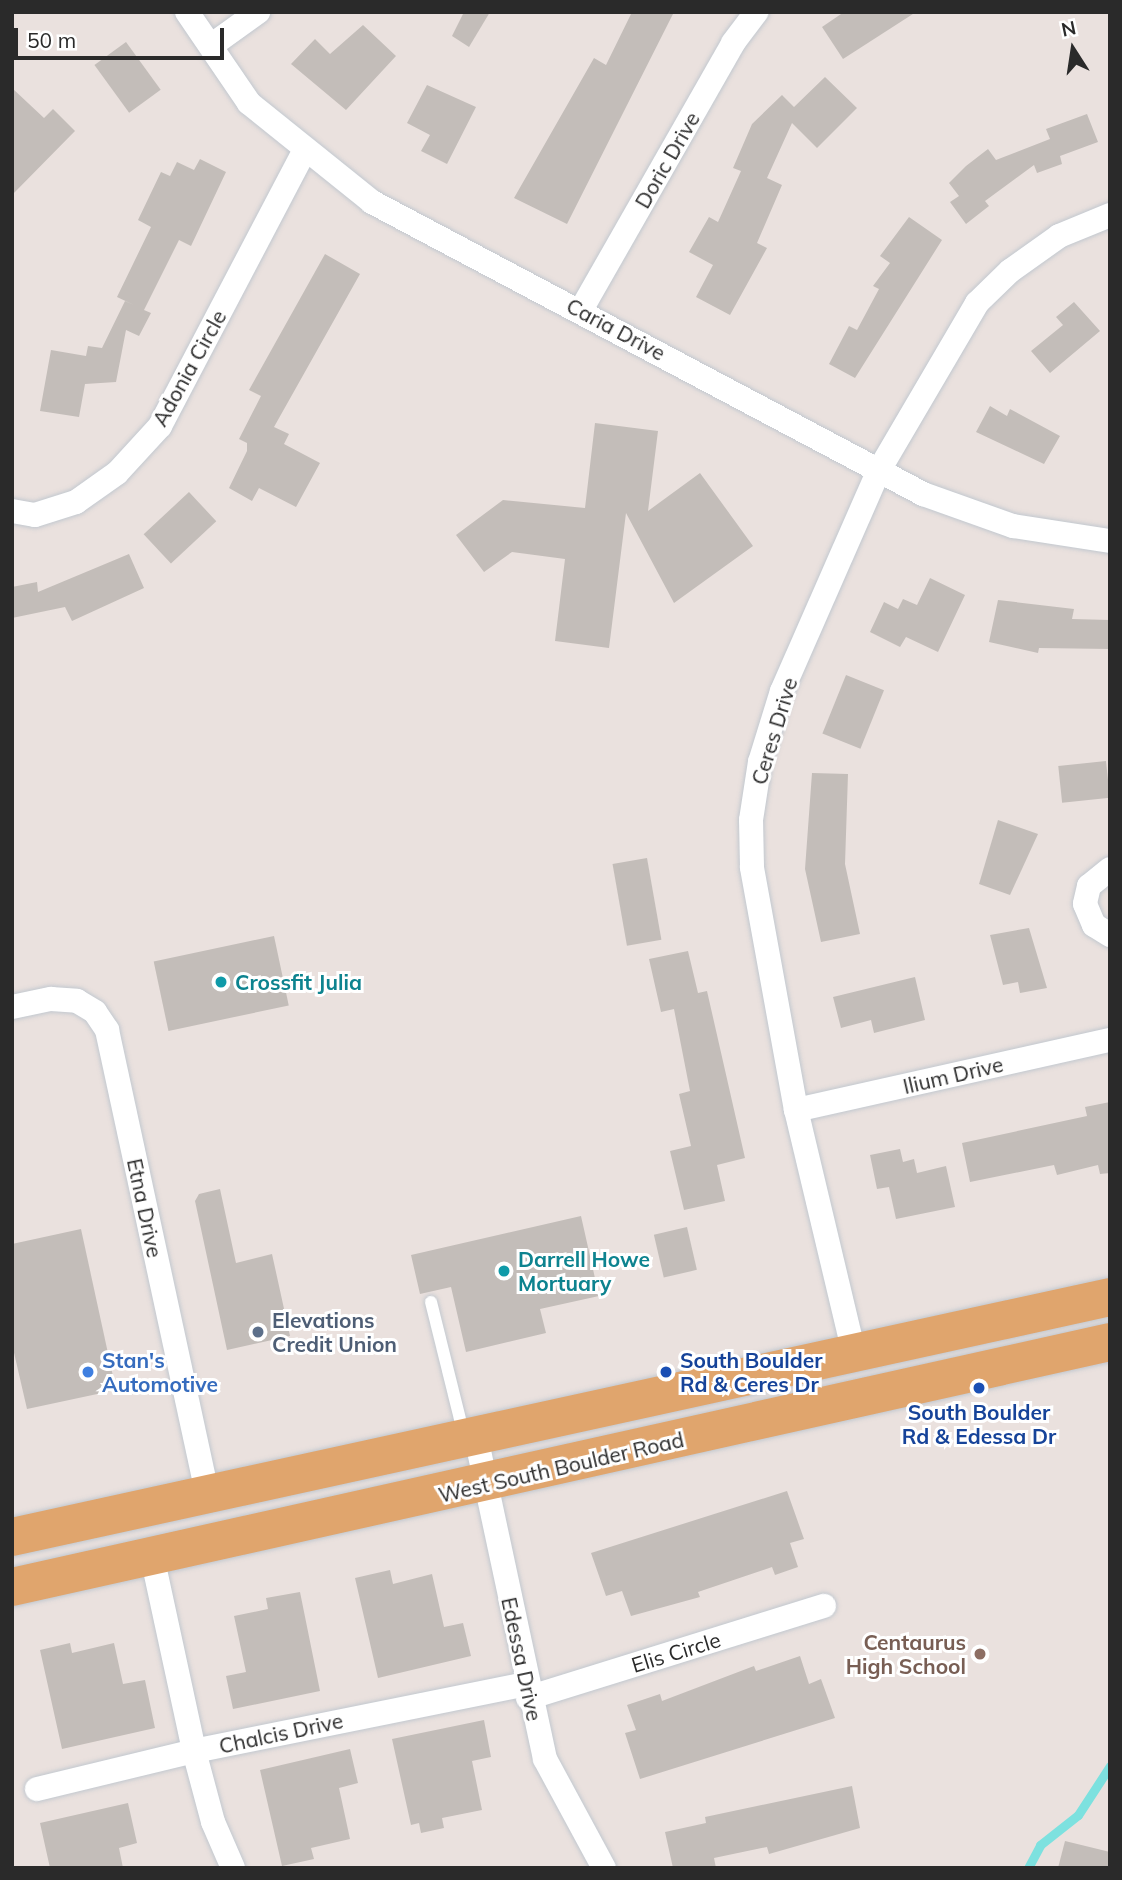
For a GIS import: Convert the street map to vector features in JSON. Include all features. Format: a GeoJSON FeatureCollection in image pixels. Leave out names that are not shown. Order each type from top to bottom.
{"type":"FeatureCollection","features":[{"type":"Feature","properties":{"kind":"main road"},"geometry":{"type":"LineString","coordinates":[[12,1537],[207,1492],[471,1438],[1110,1297]]}},
{"type":"Feature","properties":{"kind":"main road","name":"West South Boulder Road"},"geometry":{"type":"LineString","coordinates":[[12,1587],[486,1485],[1110,1342]]}},
{"type":"Feature","properties":{"kind":"street","name":"Caria Drive"},"geometry":{"type":"LineString","coordinates":[[187,12],[249,103],[304,152],[372,202],[581,310],[878,471],[1013,526],[1110,541]]}},
{"type":"Feature","properties":{"kind":"street"},"geometry":{"type":"LineString","coordinates":[[212,45],[258,12]]}},
{"type":"Feature","properties":{"kind":"street","name":"Doric Drive"},"geometry":{"type":"LineString","coordinates":[[581,310],[733,43],[756,12]]}},
{"type":"Feature","properties":{"kind":"street","name":"Adonia Circle"},"geometry":{"type":"LineString","coordinates":[[12,511],[35,515],[76,502],[117,473],[160,426],[304,152]]}},
{"type":"Feature","properties":{"kind":"street","name":"Ceres Drive"},"geometry":{"type":"LineString","coordinates":[[855,1353],[796,1110],[752,867],[751,820],[760,762],[782,691],[878,471],[978,303],[1010,271],[1059,236],[1110,215]]}},
{"type":"Feature","properties":{"kind":"street"},"geometry":{"type":"LineString","coordinates":[[1110,869],[1089,886],[1085,904],[1094,925],[1110,935]]}},
{"type":"Feature","properties":{"kind":"street","name":"Etna Drive"},"geometry":{"type":"LineString","coordinates":[[12,1007],[51,999],[77,1001],[95,1012],[107,1030],[207,1492]]}},
{"type":"Feature","properties":{"kind":"street","name":"Ilium Drive"},"geometry":{"type":"LineString","coordinates":[[796,1110],[1110,1040]]}},
{"type":"Feature","properties":{"kind":"street","name":"Edessa Drive"},"geometry":{"type":"LineString","coordinates":[[471,1438],[486,1485],[527,1691],[545,1759],[604,1868]]}},
{"type":"Feature","properties":{"kind":"street"},"geometry":{"type":"LineString","coordinates":[[152,1556],[194,1751],[213,1822],[233,1868]]}},
{"type":"Feature","properties":{"kind":"street","name":"Elis Circle"},"geometry":{"type":"LineString","coordinates":[[527,1691],[824,1606]]}},
{"type":"Feature","properties":{"kind":"street","name":"Chalcis Drive"},"geometry":{"type":"LineString","coordinates":[[37,1789],[194,1751],[527,1691]]}},
{"type":"Feature","properties":{"kind":"lane"},"geometry":{"type":"LineString","coordinates":[[431,1302],[471,1438]]}},
{"type":"Feature","properties":{"kind":"building"},"geometry":{"type":"Polygon","coordinates":[[[464,12],[490,12],[469,47],[452,36],[464,12]]]}},
{"type":"Feature","properties":{"kind":"building"},"geometry":{"type":"Polygon","coordinates":[[[632,12],[674,12],[567,224],[514,198],[594,58],[606,65],[632,12]]]}},
{"type":"Feature","properties":{"kind":"building"},"geometry":{"type":"Polygon","coordinates":[[[844,12],[916,12],[843,59],[822,27],[844,12]]]}},
{"type":"Feature","properties":{"kind":"building"},"geometry":{"type":"Polygon","coordinates":[[[363,25],[396,56],[346,110],[291,64],[315,39],[330,54],[363,25]]]}},
{"type":"Feature","properties":{"kind":"building"},"geometry":{"type":"Polygon","coordinates":[[[126,42],[161,90],[129,113],[94,65],[126,42]]]}},
{"type":"Feature","properties":{"kind":"building"},"geometry":{"type":"Polygon","coordinates":[[[825,77],[857,108],[817,148],[792,123],[767,178],[782,185],[757,243],[767,248],[730,315],[696,297],[713,265],[689,252],[709,217],[718,222],[741,171],[733,168],[752,124],[782,95],[794,107],[825,77]]]}},
{"type":"Feature","properties":{"kind":"building"},"geometry":{"type":"Polygon","coordinates":[[[427,85],[476,107],[447,164],[421,151],[430,135],[407,123],[427,85]]]}},
{"type":"Feature","properties":{"kind":"building"},"geometry":{"type":"Polygon","coordinates":[[[12,88],[44,118],[53,109],[75,131],[12,195],[12,88]]]}},
{"type":"Feature","properties":{"kind":"building"},"geometry":{"type":"Polygon","coordinates":[[[1087,114],[1098,142],[1060,156],[1062,164],[1037,173],[1034,165],[985,201],[989,206],[966,224],[950,202],[959,196],[949,183],[966,166],[988,149],[996,160],[1050,139],[1046,129],[1087,114]]]}},
{"type":"Feature","properties":{"kind":"building"},"geometry":{"type":"Polygon","coordinates":[[[200,159],[226,172],[191,246],[179,240],[144,310],[151,313],[139,336],[126,330],[116,382],[85,384],[79,417],[40,411],[51,350],[86,356],[88,346],[102,348],[125,301],[134,305],[117,297],[151,227],[138,220],[161,172],[170,176],[177,162],[194,170],[200,159]]]}},
{"type":"Feature","properties":{"kind":"building"},"geometry":{"type":"Polygon","coordinates":[[[909,217],[942,240],[855,378],[829,364],[849,326],[857,330],[879,289],[873,286],[890,263],[880,256],[909,217]]]}},
{"type":"Feature","properties":{"kind":"building"},"geometry":{"type":"Polygon","coordinates":[[[325,254],[360,274],[274,427],[289,434],[284,444],[320,463],[296,507],[259,488],[252,501],[229,488],[247,451],[247,443],[239,439],[261,396],[249,390],[325,254]]]}},
{"type":"Feature","properties":{"kind":"building"},"geometry":{"type":"Polygon","coordinates":[[[1074,302],[1100,331],[1050,373],[1031,351],[1063,325],[1056,317],[1074,302]]]}},
{"type":"Feature","properties":{"kind":"building"},"geometry":{"type":"Polygon","coordinates":[[[990,406],[1007,416],[1010,409],[1060,436],[1044,464],[976,432],[990,406]]]}},
{"type":"Feature","properties":{"kind":"building"},"geometry":{"type":"Polygon","coordinates":[[[595,423],[658,431],[648,511],[700,473],[753,546],[674,603],[626,513],[609,648],[555,641],[565,559],[512,552],[484,572],[456,535],[503,500],[585,508],[595,423]]]}},
{"type":"Feature","properties":{"kind":"building"},"geometry":{"type":"Polygon","coordinates":[[[189,492],[216,521],[171,564],[144,534],[189,492]]]}},
{"type":"Feature","properties":{"kind":"building"},"geometry":{"type":"Polygon","coordinates":[[[129,554],[144,588],[72,621],[65,607],[12,618],[12,587],[37,582],[38,592],[129,554]]]}},
{"type":"Feature","properties":{"kind":"building"},"geometry":{"type":"Polygon","coordinates":[[[930,578],[965,595],[938,652],[906,637],[900,647],[870,632],[884,602],[898,609],[903,599],[917,605],[930,578]]]}},
{"type":"Feature","properties":{"kind":"building"},"geometry":{"type":"Polygon","coordinates":[[[998,600],[1074,609],[1072,619],[1110,620],[1110,649],[1039,648],[1038,653],[989,642],[998,600]]]}},
{"type":"Feature","properties":{"kind":"building"},"geometry":{"type":"Polygon","coordinates":[[[846,675],[884,690],[860,749],[822,733],[846,675]]]}},
{"type":"Feature","properties":{"kind":"building"},"geometry":{"type":"Polygon","coordinates":[[[1106,761],[1110,798],[1062,803],[1058,766],[1106,761]]]}},
{"type":"Feature","properties":{"kind":"building"},"geometry":{"type":"Polygon","coordinates":[[[812,773],[848,774],[845,864],[860,934],[821,942],[805,869],[812,773]]]}},
{"type":"Feature","properties":{"kind":"building"},"geometry":{"type":"Polygon","coordinates":[[[998,820],[1038,834],[1010,895],[979,884],[998,820]]]}},
{"type":"Feature","properties":{"kind":"building"},"geometry":{"type":"Polygon","coordinates":[[[647,858],[661,940],[627,946],[613,864],[647,858]]]}},
{"type":"Feature","properties":{"kind":"building"},"geometry":{"type":"Polygon","coordinates":[[[1029,928],[1047,988],[1020,993],[1018,982],[1003,985],[990,935],[1029,928]]]}},
{"type":"Feature","properties":{"kind":"building","name":"Crossfit Julia"},"geometry":{"type":"Polygon","coordinates":[[[274,936],[289,1005],[168,1031],[154,962],[274,936]]]}},
{"type":"Feature","properties":{"kind":"building"},"geometry":{"type":"Polygon","coordinates":[[[688,951],[698,993],[707,991],[745,1158],[717,1165],[725,1201],[684,1210],[670,1151],[691,1146],[679,1094],[690,1091],[674,1009],[661,1012],[649,959],[688,951]]]}},
{"type":"Feature","properties":{"kind":"building"},"geometry":{"type":"Polygon","coordinates":[[[915,977],[925,1020],[874,1033],[871,1020],[841,1028],[833,997],[915,977]]]}},
{"type":"Feature","properties":{"kind":"building"},"geometry":{"type":"Polygon","coordinates":[[[1110,1102],[1110,1173],[1100,1174],[1098,1165],[1057,1175],[1054,1165],[970,1182],[962,1143],[1087,1116],[1085,1107],[1110,1102]]]}},
{"type":"Feature","properties":{"kind":"building"},"geometry":{"type":"Polygon","coordinates":[[[900,1149],[903,1162],[914,1159],[917,1173],[946,1166],[955,1207],[896,1219],[889,1187],[877,1189],[870,1155],[900,1149]]]}},
{"type":"Feature","properties":{"kind":"building"},"geometry":{"type":"Polygon","coordinates":[[[220,1189],[236,1263],[272,1254],[290,1336],[227,1350],[195,1201],[199,1194],[220,1189]]]}},
{"type":"Feature","properties":{"kind":"building","name":"Darrell Howe Mortuary"},"geometry":{"type":"Polygon","coordinates":[[[581,1216],[599,1296],[540,1309],[546,1333],[466,1352],[451,1287],[420,1294],[411,1255],[581,1216]]]}},
{"type":"Feature","properties":{"kind":"building"},"geometry":{"type":"Polygon","coordinates":[[[687,1227],[697,1270],[664,1278],[654,1235],[687,1227]]]}},
{"type":"Feature","properties":{"kind":"building"},"geometry":{"type":"Polygon","coordinates":[[[81,1229],[116,1390],[27,1409],[12,1344],[12,1244],[81,1229]]]}},
{"type":"Feature","properties":{"kind":"building"},"geometry":{"type":"Polygon","coordinates":[[[787,1491],[804,1539],[790,1543],[798,1567],[775,1575],[772,1567],[698,1592],[700,1597],[631,1616],[622,1591],[606,1596],[591,1553],[787,1491]]]}},
{"type":"Feature","properties":{"kind":"building"},"geometry":{"type":"Polygon","coordinates":[[[390,1570],[393,1584],[432,1574],[444,1627],[463,1623],[471,1656],[378,1678],[355,1578],[390,1570]]]}},
{"type":"Feature","properties":{"kind":"building"},"geometry":{"type":"Polygon","coordinates":[[[300,1592],[320,1691],[233,1709],[226,1676],[246,1672],[234,1616],[268,1609],[266,1598],[300,1592]]]}},
{"type":"Feature","properties":{"kind":"building"},"geometry":{"type":"Polygon","coordinates":[[[70,1643],[72,1653],[114,1643],[123,1684],[145,1680],[155,1728],[62,1749],[40,1650],[70,1643]]]}},
{"type":"Feature","properties":{"kind":"building"},"geometry":{"type":"Polygon","coordinates":[[[800,1656],[809,1684],[821,1679],[835,1718],[640,1779],[625,1733],[636,1730],[627,1705],[660,1694],[662,1701],[754,1666],[756,1671],[800,1656]]]}},
{"type":"Feature","properties":{"kind":"building"},"geometry":{"type":"Polygon","coordinates":[[[484,1720],[491,1757],[472,1761],[482,1810],[442,1818],[444,1828],[421,1833],[419,1823],[411,1825],[392,1739],[484,1720]]]}},
{"type":"Feature","properties":{"kind":"building"},"geometry":{"type":"Polygon","coordinates":[[[350,1749],[358,1783],[339,1788],[350,1839],[311,1848],[314,1859],[282,1866],[260,1770],[350,1749]]]}},
{"type":"Feature","properties":{"kind":"building"},"geometry":{"type":"Polygon","coordinates":[[[852,1786],[860,1828],[769,1854],[767,1847],[714,1858],[716,1868],[673,1868],[665,1832],[706,1823],[705,1817],[852,1786]]]}},
{"type":"Feature","properties":{"kind":"building"},"geometry":{"type":"Polygon","coordinates":[[[128,1803],[137,1843],[119,1848],[123,1868],[50,1868],[40,1823],[128,1803]]]}},
{"type":"Feature","properties":{"kind":"building"},"geometry":{"type":"Polygon","coordinates":[[[1065,1841],[1110,1852],[1110,1868],[1058,1868],[1065,1841]]]}},
{"type":"Feature","properties":{"kind":"waterway"},"geometry":{"type":"LineString","coordinates":[[1028,1868],[1040,1845],[1078,1815],[1110,1766]]}},
{"type":"Feature","properties":{"kind":"place","name":"Crossfit Julia"},"geometry":{"type":"Point","coordinates":[221,982]}},
{"type":"Feature","properties":{"kind":"place","name":"Darrell Howe Mortuary"},"geometry":{"type":"Point","coordinates":[504,1271]}},
{"type":"Feature","properties":{"kind":"place","name":"Elevations Credit Union"},"geometry":{"type":"Point","coordinates":[258,1332]}},
{"type":"Feature","properties":{"kind":"place","name":"Stan's Automotive"},"geometry":{"type":"Point","coordinates":[88,1372]}},
{"type":"Feature","properties":{"kind":"place","name":"South Boulder Rd & Ceres Dr"},"geometry":{"type":"Point","coordinates":[666,1372]}},
{"type":"Feature","properties":{"kind":"place","name":"South Boulder Rd & Edessa Dr"},"geometry":{"type":"Point","coordinates":[979,1388]}},
{"type":"Feature","properties":{"kind":"place","name":"Centaurus High School"},"geometry":{"type":"Point","coordinates":[980,1654]}}]}
